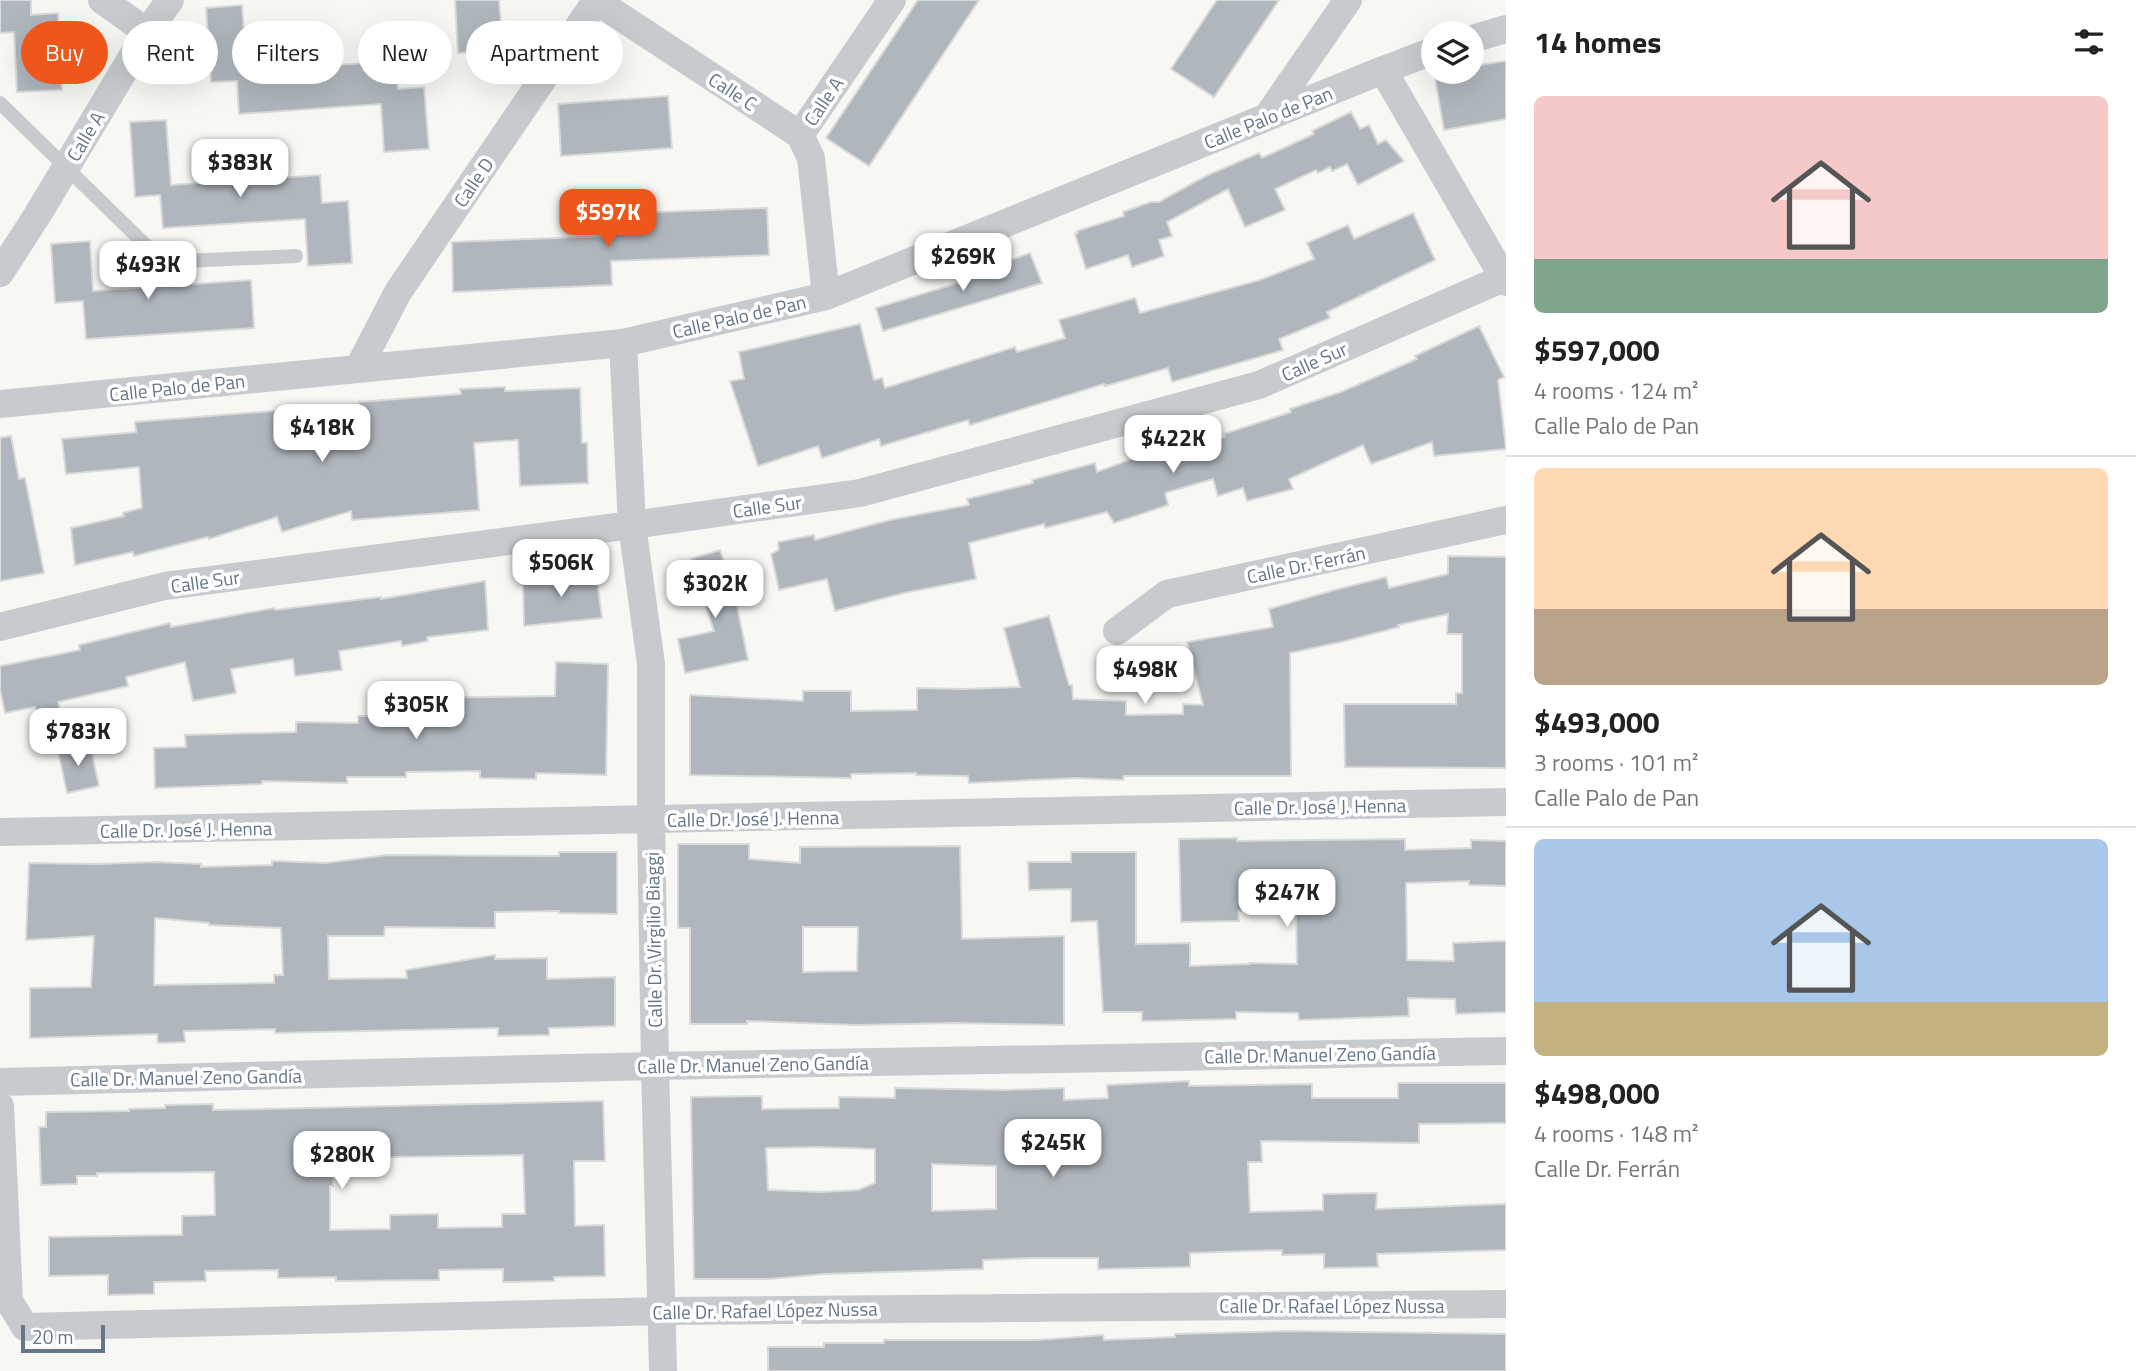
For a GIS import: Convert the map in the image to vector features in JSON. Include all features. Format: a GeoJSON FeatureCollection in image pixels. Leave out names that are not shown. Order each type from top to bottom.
{"type":"FeatureCollection","features":[{"type":"Feature","properties":{"kind":"street"},"geometry":{"type":"LineString","coordinates":[[102,0],[132,21]]}},
{"type":"Feature","properties":{"kind":"street","name":"Calle A"},"geometry":{"type":"LineString","coordinates":[[155,21],[170,0]]}},
{"type":"Feature","properties":{"kind":"street","name":"Calle C"},"geometry":{"type":"LineString","coordinates":[[596,0],[800,135]]}},
{"type":"Feature","properties":{"kind":"street","name":"Calle D"},"geometry":{"type":"LineString","coordinates":[[358,369],[398,292],[596,0]]}},
{"type":"Feature","properties":{"kind":"street","name":"Calle A"},"geometry":{"type":"LineString","coordinates":[[826,296],[811,158],[800,135],[892,0]]}},
{"type":"Feature","properties":{"kind":"street"},"geometry":{"type":"LineString","coordinates":[[1267,117],[1348,0]]}},
{"type":"Feature","properties":{"kind":"street"},"geometry":{"type":"LineString","coordinates":[[1484,35],[1506,29]]}},
{"type":"Feature","properties":{"kind":"street","name":"Calle Palo de Pan"},"geometry":{"type":"LineString","coordinates":[[0,404],[622,343],[826,296],[1421,55]]}},
{"type":"Feature","properties":{"kind":"street"},"geometry":{"type":"LineString","coordinates":[[1382,70],[1505,279]]}},
{"type":"Feature","properties":{"kind":"street","name":"Calle A"},"geometry":{"type":"LineString","coordinates":[[0,273],[122,74]]}},
{"type":"Feature","properties":{"kind":"street","name":"Calle Sur"},"geometry":{"type":"LineString","coordinates":[[0,627],[165,586],[860,493],[1259,385],[1505,279]]}},
{"type":"Feature","properties":{"kind":"street","name":"Calle Dr. Virgilio Biaggi"},"geometry":{"type":"LineString","coordinates":[[622,343],[632,525],[651,664],[655,1066],[663,1371]]}},
{"type":"Feature","properties":{"kind":"street","name":"Calle Dr. Ferrán"},"geometry":{"type":"LineString","coordinates":[[1117,631],[1167,594],[1506,520]]}},
{"type":"Feature","properties":{"kind":"street","name":"Calle Dr. José J. Henna"},"geometry":{"type":"LineString","coordinates":[[0,832],[1506,802]]}},
{"type":"Feature","properties":{"kind":"street","name":"Calle Dr. Manuel Zeno Gandía"},"geometry":{"type":"LineString","coordinates":[[0,1082],[655,1066],[1506,1051]]}},
{"type":"Feature","properties":{"kind":"street","name":"Calle Dr. Rafael López Nussa"},"geometry":{"type":"LineString","coordinates":[[0,1106],[9,1301],[25,1326],[662,1311],[1506,1304]]}},
{"type":"Feature","properties":{"kind":"lane"},"geometry":{"type":"LineString","coordinates":[[0,103],[163,262],[296,256]]}},
{"type":"Feature","properties":{"kind":"building"},"geometry":{"type":"Polygon","coordinates":[[[0,0],[31,0],[31,15],[58,13],[58,21],[21,21],[21,84],[62,84],[62,90],[17,92],[14,32],[0,33],[0,0]]]}},
{"type":"Feature","properties":{"kind":"building"},"geometry":{"type":"Polygon","coordinates":[[[455,0],[499,0],[501,21],[466,21],[466,52],[458,53],[455,0]]]}},
{"type":"Feature","properties":{"kind":"building"},"geometry":{"type":"Polygon","coordinates":[[[918,0],[979,0],[869,166],[826,138],[918,0]]]}},
{"type":"Feature","properties":{"kind":"building"},"geometry":{"type":"Polygon","coordinates":[[[1217,0],[1279,0],[1214,97],[1171,69],[1217,0]]]}},
{"type":"Feature","properties":{"kind":"building"},"geometry":{"type":"Polygon","coordinates":[[[242,5],[243,21],[232,21],[232,81],[218,82],[218,21],[207,21],[206,8],[242,5]]]}},
{"type":"Feature","properties":{"kind":"building"},"geometry":{"type":"Polygon","coordinates":[[[1506,61],[1506,119],[1444,130],[1436,84],[1484,84],[1484,64],[1506,61]]]}},
{"type":"Feature","properties":{"kind":"building"},"geometry":{"type":"Polygon","coordinates":[[[344,64],[358,64],[358,84],[398,84],[398,89],[424,87],[429,149],[384,152],[381,104],[239,114],[237,84],[344,84],[344,64]]]}},
{"type":"Feature","properties":{"kind":"building"},"geometry":{"type":"Polygon","coordinates":[[[668,96],[672,148],[561,156],[558,104],[668,96]]]}},
{"type":"Feature","properties":{"kind":"building"},"geometry":{"type":"Polygon","coordinates":[[[1351,112],[1360,129],[1369,125],[1378,144],[1386,140],[1404,161],[1358,185],[1347,164],[1332,171],[1330,167],[1318,173],[1316,170],[1275,189],[1285,210],[1245,227],[1228,189],[1167,222],[1172,236],[1159,240],[1164,256],[1132,267],[1128,255],[1086,269],[1075,234],[1077,231],[1124,216],[1123,212],[1151,202],[1159,202],[1206,176],[1259,153],[1262,158],[1314,134],[1312,131],[1351,112]]]}},
{"type":"Feature","properties":{"kind":"building"},"geometry":{"type":"Polygon","coordinates":[[[166,120],[171,185],[320,175],[322,203],[348,201],[352,263],[308,266],[305,219],[163,228],[160,195],[135,197],[130,122],[166,120]]]}},
{"type":"Feature","properties":{"kind":"building"},"geometry":{"type":"Polygon","coordinates":[[[767,208],[769,255],[611,261],[612,285],[453,292],[452,242],[608,236],[607,214],[767,208]]]}},
{"type":"Feature","properties":{"kind":"building"},"geometry":{"type":"Polygon","coordinates":[[[1413,213],[1435,260],[1327,312],[1330,318],[1279,339],[1283,350],[1172,382],[1168,368],[1105,386],[1104,384],[970,425],[968,420],[881,446],[879,439],[822,458],[818,446],[758,466],[730,381],[744,379],[739,352],[860,324],[874,380],[882,378],[885,388],[1015,347],[1017,352],[1065,338],[1059,320],[1135,298],[1140,313],[1260,280],[1314,259],[1307,243],[1348,225],[1354,239],[1413,213]]]}},
{"type":"Feature","properties":{"kind":"building"},"geometry":{"type":"Polygon","coordinates":[[[90,241],[93,291],[251,280],[254,328],[86,339],[83,301],[55,303],[51,244],[90,241]]]}},
{"type":"Feature","properties":{"kind":"building"},"geometry":{"type":"Polygon","coordinates":[[[1030,253],[1042,283],[883,331],[876,308],[958,283],[957,280],[1030,253]]]}},
{"type":"Feature","properties":{"kind":"building"},"geometry":{"type":"Polygon","coordinates":[[[1479,326],[1504,377],[1498,380],[1506,449],[1434,456],[1432,442],[1371,464],[1363,445],[1289,479],[1293,489],[1247,501],[1243,488],[1218,496],[1213,479],[1165,493],[1168,505],[1114,523],[1107,512],[969,543],[976,579],[904,593],[835,611],[827,579],[779,590],[771,554],[779,550],[778,542],[814,535],[815,540],[890,520],[969,505],[967,499],[1033,483],[1032,480],[1095,463],[1097,472],[1153,451],[1155,457],[1225,437],[1224,434],[1291,412],[1290,409],[1341,392],[1417,359],[1415,356],[1479,326]]]}},
{"type":"Feature","properties":{"kind":"building"},"geometry":{"type":"Polygon","coordinates":[[[505,387],[505,391],[580,388],[582,443],[587,443],[588,483],[520,486],[518,440],[474,443],[479,510],[352,520],[351,511],[282,532],[277,517],[209,539],[208,537],[134,556],[133,552],[75,565],[71,528],[124,516],[123,513],[142,508],[139,467],[66,474],[62,439],[136,432],[135,422],[359,404],[461,394],[460,389],[505,387]]]}},
{"type":"Feature","properties":{"kind":"building"},"geometry":{"type":"Polygon","coordinates":[[[11,436],[19,479],[25,478],[44,573],[0,581],[0,438],[11,436]]]}},
{"type":"Feature","properties":{"kind":"building"},"geometry":{"type":"Polygon","coordinates":[[[720,550],[734,591],[748,660],[685,673],[678,639],[714,631],[691,559],[720,550]]]}},
{"type":"Feature","properties":{"kind":"building"},"geometry":{"type":"Polygon","coordinates":[[[1448,556],[1506,557],[1506,768],[1345,767],[1344,704],[1456,704],[1456,693],[1462,693],[1462,634],[1447,634],[1448,614],[1290,653],[1291,776],[1124,776],[1123,780],[1076,778],[969,783],[968,776],[916,773],[851,774],[851,778],[690,775],[690,695],[803,701],[803,691],[851,691],[851,711],[917,710],[917,688],[1020,687],[1004,628],[1049,616],[1069,685],[1072,685],[1073,699],[1126,701],[1126,715],[1183,714],[1183,704],[1203,705],[1187,642],[1273,627],[1269,609],[1331,591],[1386,577],[1389,588],[1448,574],[1448,556]]]}},
{"type":"Feature","properties":{"kind":"building"},"geometry":{"type":"Polygon","coordinates":[[[596,571],[602,618],[524,626],[523,579],[596,571]]]}},
{"type":"Feature","properties":{"kind":"building"},"geometry":{"type":"Polygon","coordinates":[[[485,581],[488,630],[427,637],[428,641],[402,646],[401,641],[339,651],[342,670],[295,676],[293,659],[231,669],[236,693],[193,701],[185,662],[126,677],[128,686],[58,702],[68,738],[45,744],[35,707],[5,713],[0,689],[0,666],[80,650],[79,645],[170,623],[171,627],[274,608],[381,599],[485,581]]]}},
{"type":"Feature","properties":{"kind":"building"},"geometry":{"type":"Polygon","coordinates":[[[556,662],[608,664],[606,775],[536,773],[536,779],[480,778],[480,771],[406,772],[406,777],[347,777],[347,783],[262,781],[262,784],[155,788],[154,748],[186,747],[185,735],[296,732],[296,722],[358,723],[358,716],[412,716],[411,698],[555,696],[556,662]]]}},
{"type":"Feature","properties":{"kind":"building"},"geometry":{"type":"Polygon","coordinates":[[[90,744],[99,786],[67,793],[58,751],[90,744]]]}},
{"type":"Feature","properties":{"kind":"building"},"geometry":{"type":"Polygon","coordinates":[[[1237,838],[1237,841],[1405,839],[1405,850],[1471,848],[1471,840],[1506,841],[1506,886],[1469,885],[1469,881],[1406,883],[1407,960],[1454,961],[1453,943],[1506,941],[1506,1012],[1456,1014],[1455,999],[1408,998],[1409,1016],[1299,1020],[1298,1013],[1236,1012],[1236,1019],[1142,1021],[1142,1012],[1103,1012],[1097,921],[1071,922],[1071,889],[1029,890],[1028,862],[1071,862],[1071,852],[1136,852],[1136,944],[1190,943],[1190,966],[1297,964],[1296,911],[1238,911],[1239,921],[1181,922],[1179,839],[1237,838]]]}},
{"type":"Feature","properties":{"kind":"building"},"geometry":{"type":"Polygon","coordinates":[[[678,844],[749,844],[749,859],[800,863],[800,847],[960,846],[962,939],[1064,936],[1064,1025],[856,1025],[747,1021],[747,1024],[690,1024],[690,928],[678,928],[678,844]],[[803,927],[803,972],[857,971],[858,927],[803,927]]]}},
{"type":"Feature","properties":{"kind":"building"},"geometry":{"type":"Polygon","coordinates":[[[559,852],[617,852],[617,914],[495,912],[495,928],[385,927],[384,936],[328,936],[329,979],[407,978],[406,970],[495,955],[495,959],[547,958],[547,979],[615,977],[615,1026],[549,1028],[549,1035],[498,1036],[498,1028],[275,1033],[275,1029],[184,1031],[185,1042],[158,1043],[157,1034],[30,1038],[30,988],[91,987],[94,936],[26,940],[29,863],[156,862],[201,864],[201,867],[272,865],[272,861],[326,863],[387,855],[559,856],[559,852]],[[155,918],[154,985],[274,983],[274,975],[283,975],[281,928],[155,918]]]}},
{"type":"Feature","properties":{"kind":"building"},"geometry":{"type":"Polygon","coordinates":[[[1189,1081],[1189,1086],[1312,1084],[1312,1098],[1398,1098],[1398,1083],[1506,1083],[1506,1123],[1419,1124],[1419,1143],[1261,1141],[1262,1162],[1248,1162],[1250,1212],[1323,1210],[1323,1194],[1377,1193],[1376,1209],[1506,1204],[1506,1250],[1377,1254],[1378,1267],[1324,1268],[1324,1254],[1282,1255],[1282,1250],[1190,1253],[1190,1267],[1098,1269],[1098,1258],[1031,1258],[983,1260],[983,1269],[825,1274],[768,1279],[694,1279],[691,1097],[762,1096],[762,1109],[839,1108],[839,1097],[895,1098],[895,1088],[1064,1088],[1064,1100],[1108,1098],[1107,1085],[1189,1081]],[[766,1148],[768,1190],[858,1190],[875,1183],[875,1149],[766,1148]],[[932,1164],[932,1211],[996,1209],[996,1166],[932,1164]]]}},
{"type":"Feature","properties":{"kind":"building"},"geometry":{"type":"Polygon","coordinates":[[[603,1101],[605,1161],[574,1161],[575,1226],[604,1225],[605,1276],[503,1282],[503,1269],[439,1270],[439,1280],[336,1281],[336,1277],[278,1278],[278,1270],[205,1271],[206,1281],[154,1282],[154,1294],[108,1295],[108,1275],[49,1276],[49,1237],[182,1235],[182,1216],[215,1215],[214,1172],[97,1173],[97,1176],[77,1176],[77,1184],[41,1185],[39,1127],[46,1127],[46,1112],[129,1111],[165,1108],[165,1105],[213,1104],[213,1110],[603,1101]],[[523,1155],[332,1158],[330,1230],[390,1229],[390,1215],[438,1214],[438,1228],[502,1227],[502,1214],[525,1214],[523,1155]]]}},
{"type":"Feature","properties":{"kind":"building"},"geometry":{"type":"Polygon","coordinates":[[[1286,1331],[1506,1334],[1506,1371],[768,1371],[768,1347],[824,1347],[824,1343],[884,1343],[884,1340],[1038,1340],[1103,1335],[1104,1340],[1175,1337],[1175,1334],[1286,1331]]]}}]}
